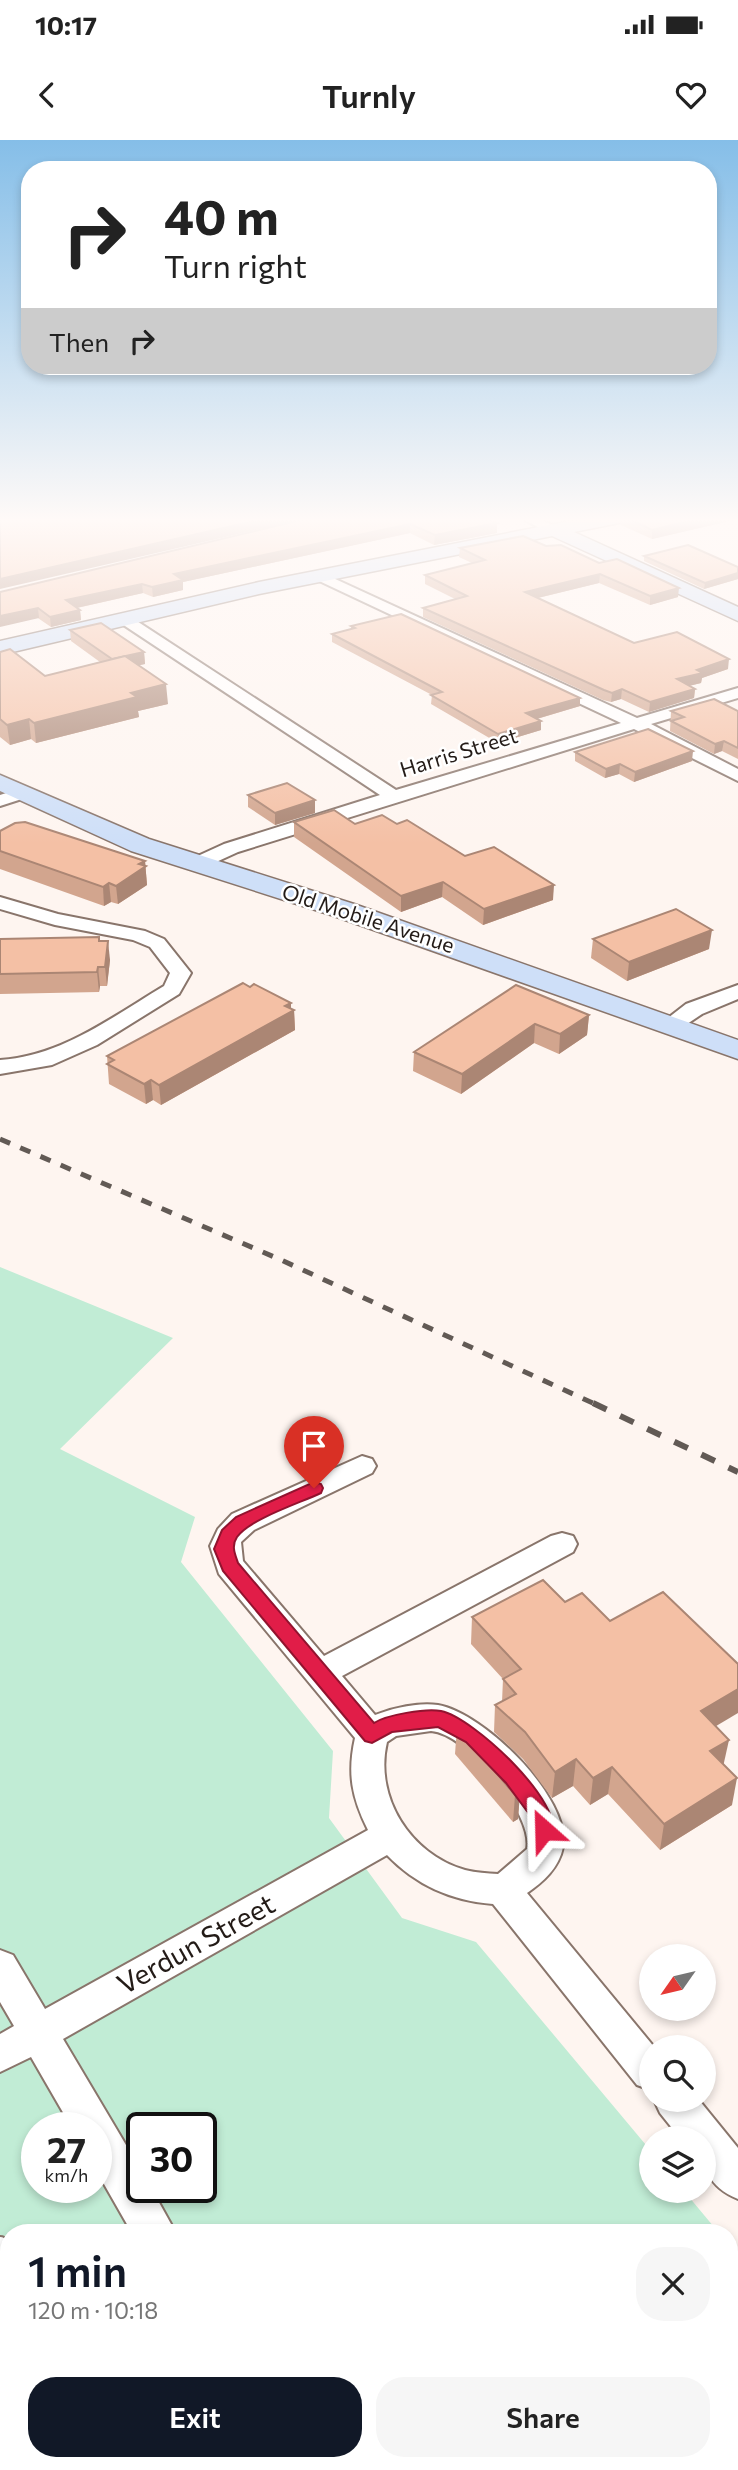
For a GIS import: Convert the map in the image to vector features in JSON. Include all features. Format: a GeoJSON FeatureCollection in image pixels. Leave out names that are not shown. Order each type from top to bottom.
{"type":"FeatureCollection","features":[{"type":"Feature","properties":{"kind":"street"},"geometry":{"type":"LineString","coordinates":[[0,648],[95,626]]}},
{"type":"Feature","properties":{"kind":"street"},"geometry":{"type":"LineString","coordinates":[[134,626],[394,796]]}},
{"type":"Feature","properties":{"kind":"street"},"geometry":{"type":"LineString","coordinates":[[427,626],[635,723],[738,776]]}},
{"type":"Feature","properties":{"kind":"street","name":"Harris Street"},"geometry":{"type":"LineString","coordinates":[[195,864],[231,848],[394,796],[738,693]]}},
{"type":"Feature","properties":{"kind":"street","name":"Old Mobile Avenue"},"geometry":{"type":"LineString","coordinates":[[5,790],[99,829],[195,864],[357,914],[738,1050]]}},
{"type":"Feature","properties":{"kind":"street"},"geometry":{"type":"LineString","coordinates":[[0,903],[55,919],[138,935],[157,943],[181,973],[172,990],[48,1060],[22,1067],[0,1066]]}},
{"type":"Feature","properties":{"kind":"street"},"geometry":{"type":"LineString","coordinates":[[670,1025],[694,1009],[738,991]]}},
{"type":"Feature","properties":{"kind":"street"},"geometry":{"type":"LineString","coordinates":[[362,1466],[243,1522],[228,1534],[224,1549],[230,1566],[372,1735]]}},
{"type":"Feature","properties":{"kind":"street"},"geometry":{"type":"LineString","coordinates":[[320,1673],[562,1544]]}},
{"type":"Feature","properties":{"kind":"street"},"geometry":{"type":"LineString","coordinates":[[440,1718],[473,1736],[513,1777],[542,1815],[547,1846],[533,1870],[503,1890],[461,1884],[420,1864],[391,1835],[373,1806],[366,1769],[372,1735],[388,1724],[440,1718]]}},
{"type":"Feature","properties":{"kind":"street","name":"Verdun Street"},"geometry":{"type":"LineString","coordinates":[[0,2054],[391,1835]]}},
{"type":"Feature","properties":{"kind":"street"},"geometry":{"type":"LineString","coordinates":[[503,1890],[639,2057]]}},
{"type":"Feature","properties":{"kind":"street"},"geometry":{"type":"LineString","coordinates":[[0,1967],[85,2112]]}},
{"type":"Feature","properties":{"kind":"street"},"geometry":{"type":"LineString","coordinates":[[684,2112],[738,2179]]}},
{"type":"Feature","properties":{"kind":"street"},"geometry":{"type":"LineString","coordinates":[[112,2159],[150,2224]]}},
{"type":"Feature","properties":{"kind":"green space"},"geometry":{"type":"Polygon","coordinates":[[[0,1267],[173,1338],[60,1449],[195,1517],[181,1562],[333,1751],[329,1818],[402,1918],[476,1942],[639,2137],[639,2203],[694,2203],[712,2224],[0,2224],[0,1267]]]}},
{"type":"Feature","properties":{"kind":"building"},"geometry":{"type":"Polygon","coordinates":[[[105,626],[144,652],[112,659],[70,630],[105,626]]]}},
{"type":"Feature","properties":{"kind":"building"},"geometry":{"type":"Polygon","coordinates":[[[351,626],[426,626],[580,698],[526,713],[541,721],[498,734],[431,695],[442,692],[332,634],[355,628],[351,626]]]}},
{"type":"Feature","properties":{"kind":"building"},"geometry":{"type":"Polygon","coordinates":[[[462,626],[597,626],[634,643],[677,632],[729,659],[697,670],[703,673],[677,679],[695,689],[650,702],[622,689],[612,693],[462,626]]]}},
{"type":"Feature","properties":{"kind":"building"},"geometry":{"type":"Polygon","coordinates":[[[10,649],[45,676],[125,656],[166,684],[131,693],[137,697],[34,723],[29,719],[7,725],[0,719],[0,652],[10,649]]]}},
{"type":"Feature","properties":{"kind":"building"},"geometry":{"type":"Polygon","coordinates":[[[714,699],[738,711],[738,748],[724,741],[715,744],[671,721],[684,717],[671,711],[714,699]]]}},
{"type":"Feature","properties":{"kind":"building"},"geometry":{"type":"Polygon","coordinates":[[[648,729],[693,751],[635,772],[620,764],[606,769],[575,752],[648,729]]]}},
{"type":"Feature","properties":{"kind":"building"},"geometry":{"type":"Polygon","coordinates":[[[287,783],[315,800],[275,813],[248,795],[287,783]]]}},
{"type":"Feature","properties":{"kind":"building"},"geometry":{"type":"Polygon","coordinates":[[[334,810],[355,824],[382,815],[397,824],[407,820],[465,856],[494,847],[554,885],[484,909],[443,882],[401,896],[294,822],[334,810]]]}},
{"type":"Feature","properties":{"kind":"building"},"geometry":{"type":"Polygon","coordinates":[[[25,822],[145,861],[139,864],[146,866],[116,886],[109,883],[103,887],[0,851],[0,831],[15,823],[25,822]]]}},
{"type":"Feature","properties":{"kind":"building"},"geometry":{"type":"Polygon","coordinates":[[[676,909],[712,930],[629,962],[593,939],[676,909]]]}},
{"type":"Feature","properties":{"kind":"building"},"geometry":{"type":"Polygon","coordinates":[[[99,937],[99,941],[108,941],[105,967],[98,967],[97,972],[0,974],[0,939],[99,937]]]}},
{"type":"Feature","properties":{"kind":"building"},"geometry":{"type":"Polygon","coordinates":[[[243,983],[250,987],[254,984],[291,1003],[285,1006],[294,1010],[159,1085],[151,1080],[144,1084],[107,1064],[114,1060],[107,1056],[243,983]]]}},
{"type":"Feature","properties":{"kind":"building"},"geometry":{"type":"Polygon","coordinates":[[[516,985],[589,1015],[560,1034],[535,1024],[462,1074],[414,1052],[516,985]]]}},
{"type":"Feature","properties":{"kind":"building"},"geometry":{"type":"Polygon","coordinates":[[[543,1580],[565,1602],[582,1593],[610,1621],[663,1592],[738,1664],[738,1689],[701,1711],[729,1740],[710,1751],[737,1778],[664,1824],[612,1767],[593,1778],[576,1759],[555,1772],[525,1732],[495,1705],[516,1694],[503,1679],[521,1669],[472,1617],[543,1580]]]}},
{"type":"Feature","properties":{"kind":"building"},"geometry":{"type":"Polygon","coordinates":[[[464,1723],[509,1771],[520,1792],[515,1795],[457,1727],[464,1723]]]}},
{"type":"Feature","properties":{"kind":"railway"},"geometry":{"type":"LineString","coordinates":[[0,1139],[279,1259],[597,1405]]}},
{"type":"Feature","properties":{"kind":"railway"},"geometry":{"type":"LineString","coordinates":[[593,1403],[738,1472]]}},
{"type":"Feature","properties":{"kind":"route"},"geometry":{"type":"LineString","coordinates":[[314,1488],[243,1522],[228,1534],[224,1549],[230,1566],[372,1735],[388,1724],[440,1718],[473,1736],[513,1777],[542,1815],[544,1830]]}}]}
